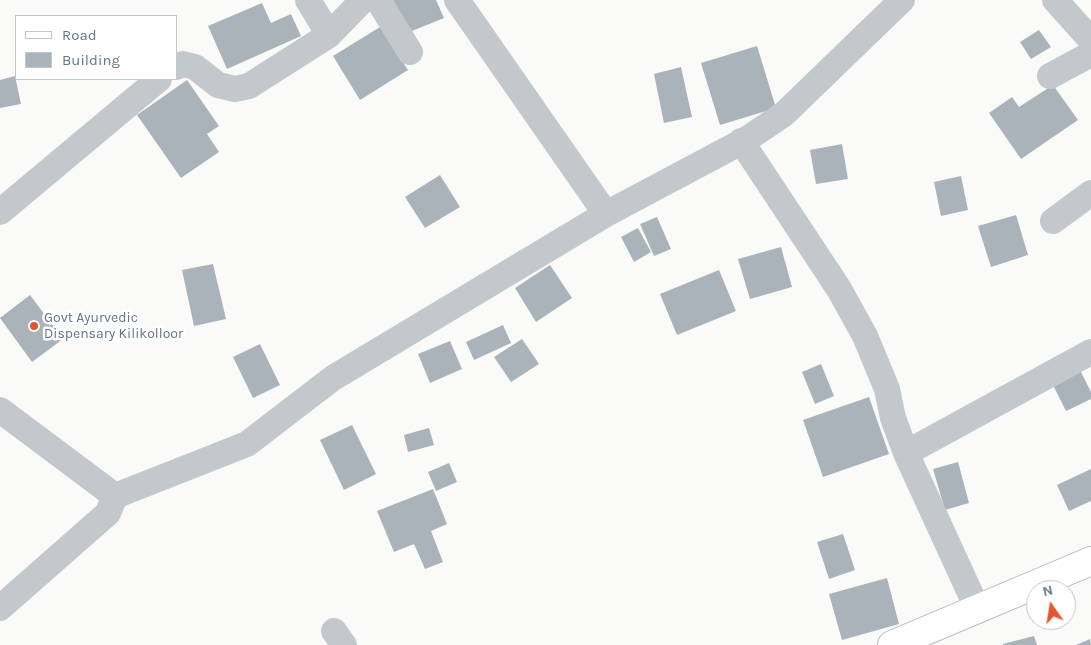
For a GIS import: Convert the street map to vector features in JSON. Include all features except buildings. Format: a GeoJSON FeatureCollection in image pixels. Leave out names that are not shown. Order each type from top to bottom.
{"type":"FeatureCollection","features":[{"type":"Feature","properties":{"kind":"main road"},"geometry":{"type":"LineString","coordinates":[[892,645],[1091,561]]}},
{"type":"Feature","properties":{"kind":"street"},"geometry":{"type":"LineString","coordinates":[[308,0],[329,35]]}},
{"type":"Feature","properties":{"kind":"street"},"geometry":{"type":"LineString","coordinates":[[178,66],[183,64],[195,67],[218,85],[235,89],[249,86],[329,35],[363,0]]}},
{"type":"Feature","properties":{"kind":"street"},"geometry":{"type":"LineString","coordinates":[[378,0],[410,52]]}},
{"type":"Feature","properties":{"kind":"street"},"geometry":{"type":"LineString","coordinates":[[457,0],[606,214]]}},
{"type":"Feature","properties":{"kind":"street"},"geometry":{"type":"LineString","coordinates":[[0,608],[108,513],[115,496],[247,444],[333,378],[606,214],[747,139],[784,114],[902,0]]}},
{"type":"Feature","properties":{"kind":"street"},"geometry":{"type":"LineString","coordinates":[[1055,0],[1091,40]]}},
{"type":"Feature","properties":{"kind":"street"},"geometry":{"type":"LineString","coordinates":[[1050,76],[1091,54]]}},
{"type":"Feature","properties":{"kind":"street"},"geometry":{"type":"LineString","coordinates":[[0,212],[158,80]]}},
{"type":"Feature","properties":{"kind":"street"},"geometry":{"type":"LineString","coordinates":[[741,141],[839,289],[860,328],[887,389],[893,418],[906,453],[978,608]]}},
{"type":"Feature","properties":{"kind":"street"},"geometry":{"type":"LineString","coordinates":[[1053,221],[1091,194]]}},
{"type":"Feature","properties":{"kind":"street"},"geometry":{"type":"LineString","coordinates":[[906,453],[1091,352]]}},
{"type":"Feature","properties":{"kind":"street"},"geometry":{"type":"LineString","coordinates":[[0,410],[115,496]]}},
{"type":"Feature","properties":{"kind":"place","name":"Govt Ayurvedic Dispensary Kilikolloor"},"geometry":{"type":"Point","coordinates":[34,326]}}]}
